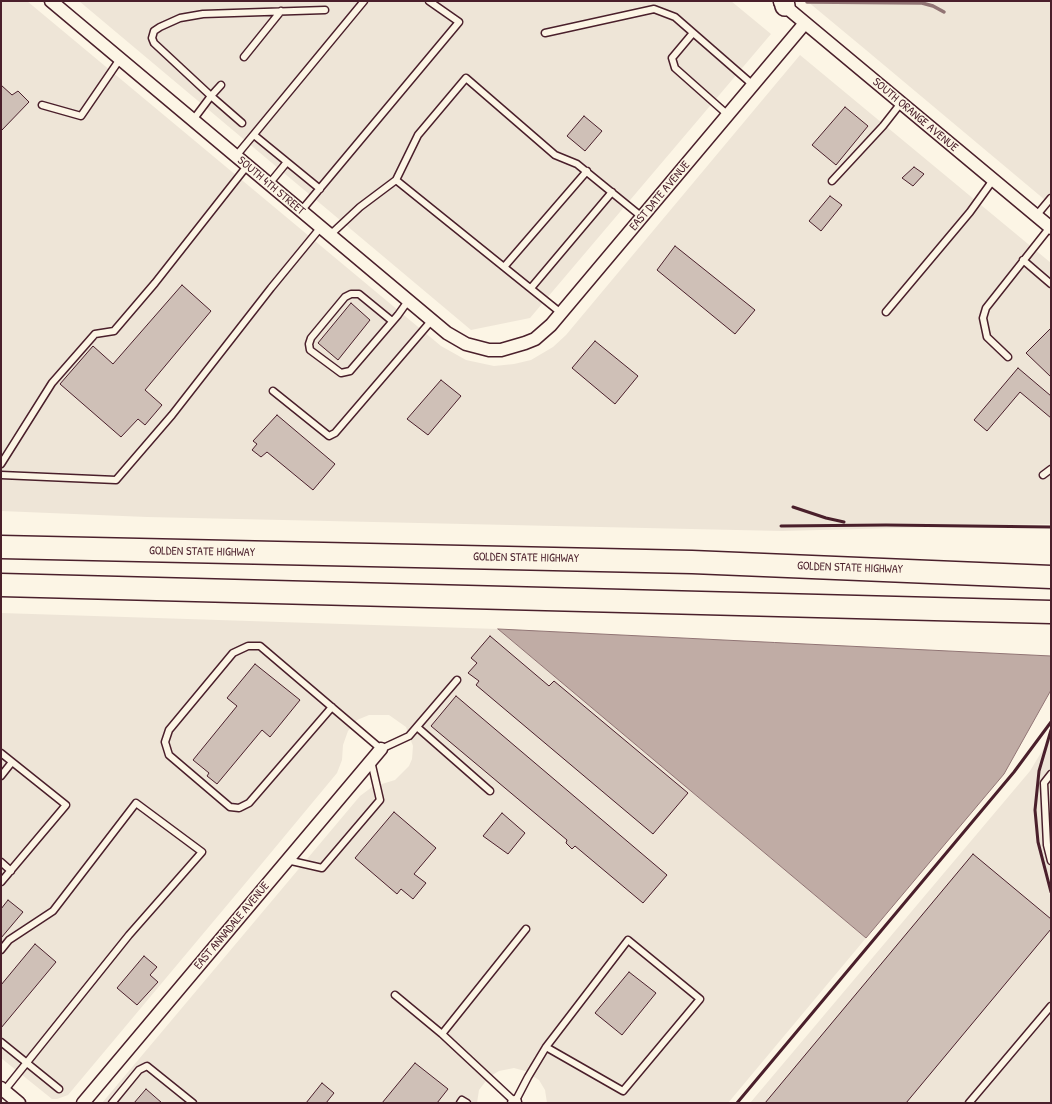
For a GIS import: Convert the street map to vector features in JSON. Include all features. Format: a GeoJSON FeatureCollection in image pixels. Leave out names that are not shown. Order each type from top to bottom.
{"type":"FeatureCollection","features":[{"type":"Feature","properties":{"kind":"highway","name":"GOLDEN STATE HIGHWAY"},"geometry":{"type":"LineString","coordinates":[[1,547],[692,562],[1051,577]]}},
{"type":"Feature","properties":{"kind":"highway"},"geometry":{"type":"LineString","coordinates":[[1,585],[1051,612]]}},
{"type":"Feature","properties":{"kind":"street","name":"SOUTH 4TH STREET"},"geometry":{"type":"LineString","coordinates":[[51,1],[456,340],[489,350],[501,350]]}},
{"type":"Feature","properties":{"kind":"street","name":"SOUTH ORANGE AVENUE"},"geometry":{"type":"LineString","coordinates":[[783,3],[1050,227]]}},
{"type":"Feature","properties":{"kind":"street","name":"EAST DATE AVENUE"},"geometry":{"type":"LineString","coordinates":[[501,350],[535,339],[561,313],[805,23]]}},
{"type":"Feature","properties":{"kind":"street","name":"EAST ANNADALE AVENUE"},"geometry":{"type":"LineString","coordinates":[[83,1103],[381,749]]}},
{"type":"Feature","properties":{"kind":"street"},"geometry":{"type":"LineString","coordinates":[[2,1089],[19,1103]]}},
{"type":"Feature","properties":{"kind":"lane"},"geometry":{"type":"LineString","coordinates":[[236,156],[364,1]]}},
{"type":"Feature","properties":{"kind":"lane"},"geometry":{"type":"LineString","coordinates":[[302,211],[459,22],[429,1]]}},
{"type":"Feature","properties":{"kind":"lane"},"geometry":{"type":"LineString","coordinates":[[545,33],[654,9],[675,17],[752,85]]}},
{"type":"Feature","properties":{"kind":"lane"},"geometry":{"type":"LineString","coordinates":[[242,123],[154,43],[152,38],[154,31],[169,22],[180,18],[203,14],[325,10]]}},
{"type":"Feature","properties":{"kind":"lane"},"geometry":{"type":"LineString","coordinates":[[244,57],[281,11]]}},
{"type":"Feature","properties":{"kind":"lane"},"geometry":{"type":"LineString","coordinates":[[693,33],[672,58],[675,68],[728,115]]}},
{"type":"Feature","properties":{"kind":"lane"},"geometry":{"type":"LineString","coordinates":[[42,105],[81,116],[120,59]]}},
{"type":"Feature","properties":{"kind":"lane"},"geometry":{"type":"LineString","coordinates":[[1,475],[116,480],[172,415],[271,288],[325,231],[396,180],[418,135],[466,78],[555,155],[578,164],[642,217]]}},
{"type":"Feature","properties":{"kind":"lane"},"geometry":{"type":"LineString","coordinates":[[193,120],[221,85]]}},
{"type":"Feature","properties":{"kind":"lane"},"geometry":{"type":"LineString","coordinates":[[832,181],[883,126],[901,103]]}},
{"type":"Feature","properties":{"kind":"lane"},"geometry":{"type":"LineString","coordinates":[[254,135],[320,189]]}},
{"type":"Feature","properties":{"kind":"lane"},"geometry":{"type":"LineString","coordinates":[[269,184],[288,162]]}},
{"type":"Feature","properties":{"kind":"lane"},"geometry":{"type":"LineString","coordinates":[[1,464],[52,383],[95,334],[114,331],[155,283],[247,166]]}},
{"type":"Feature","properties":{"kind":"lane"},"geometry":{"type":"LineString","coordinates":[[504,267],[587,171]]}},
{"type":"Feature","properties":{"kind":"lane"},"geometry":{"type":"LineString","coordinates":[[396,180],[561,313]]}},
{"type":"Feature","properties":{"kind":"lane"},"geometry":{"type":"LineString","coordinates":[[886,312],[970,212],[993,180]]}},
{"type":"Feature","properties":{"kind":"lane"},"geometry":{"type":"LineString","coordinates":[[531,288],[612,192]]}},
{"type":"Feature","properties":{"kind":"lane"},"geometry":{"type":"LineString","coordinates":[[1036,216],[1051,198]]}},
{"type":"Feature","properties":{"kind":"lane"},"geometry":{"type":"LineString","coordinates":[[1008,357],[987,337],[983,318],[986,308],[1050,227]]}},
{"type":"Feature","properties":{"kind":"lane"},"geometry":{"type":"LineString","coordinates":[[1023,260],[1051,284]]}},
{"type":"Feature","properties":{"kind":"lane"},"geometry":{"type":"LineString","coordinates":[[392,321],[359,294],[351,294],[345,297],[311,338],[308,344],[310,350],[341,373],[350,371],[392,321],[408,301]]}},
{"type":"Feature","properties":{"kind":"lane"},"geometry":{"type":"LineString","coordinates":[[273,391],[329,436],[335,433],[432,320]]}},
{"type":"Feature","properties":{"kind":"lane"},"geometry":{"type":"LineString","coordinates":[[1043,475],[1051,469]]}},
{"type":"Feature","properties":{"kind":"lane"},"geometry":{"type":"LineString","coordinates":[[332,707],[248,803],[239,808],[230,807],[168,754],[165,742],[169,730],[233,653],[248,646],[260,646],[332,707],[381,749],[410,736],[457,680]]}},
{"type":"Feature","properties":{"kind":"lane"},"geometry":{"type":"LineString","coordinates":[[417,727],[490,791]]}},
{"type":"Feature","properties":{"kind":"lane"},"geometry":{"type":"LineString","coordinates":[[1,752],[66,806],[1,882]]}},
{"type":"Feature","properties":{"kind":"lane"},"geometry":{"type":"LineString","coordinates":[[288,860],[322,868],[380,800],[371,761]]}},
{"type":"Feature","properties":{"kind":"lane"},"geometry":{"type":"LineString","coordinates":[[1,776],[12,762]]}},
{"type":"Feature","properties":{"kind":"lane"},"geometry":{"type":"LineString","coordinates":[[1051,774],[1044,783],[1047,845],[1051,861]]}},
{"type":"Feature","properties":{"kind":"lane"},"geometry":{"type":"LineString","coordinates":[[1,950],[9,940],[52,911],[136,803],[202,852],[129,935],[26,1062],[2,1089]]}},
{"type":"Feature","properties":{"kind":"lane"},"geometry":{"type":"LineString","coordinates":[[1,862],[11,871]]}},
{"type":"Feature","properties":{"kind":"lane"},"geometry":{"type":"LineString","coordinates":[[442,1034],[526,929]]}},
{"type":"Feature","properties":{"kind":"lane"},"geometry":{"type":"LineString","coordinates":[[395,995],[442,1034],[515,1103],[528,1077],[546,1047],[628,940],[700,999],[623,1091],[546,1047]]}},
{"type":"Feature","properties":{"kind":"lane"},"geometry":{"type":"LineString","coordinates":[[969,1103],[1051,1006]]}},
{"type":"Feature","properties":{"kind":"lane"},"geometry":{"type":"LineString","coordinates":[[1,1042],[59,1089]]}},
{"type":"Feature","properties":{"kind":"lane"},"geometry":{"type":"LineString","coordinates":[[112,1103],[139,1070],[147,1066],[193,1103]]}},
{"type":"Feature","properties":{"kind":"lane"},"geometry":{"type":"LineString","coordinates":[[460,1103],[462,1100],[467,1103]]}},
{"type":"Feature","properties":{"kind":"shaded area"},"geometry":{"type":"Polygon","coordinates":[[[1,1],[27,1],[441,346],[466,360],[494,366],[514,364],[531,360],[553,347],[566,335],[800,55],[1051,263],[1051,524],[782,531],[147,517],[1,511],[1,1]]]}},
{"type":"Feature","properties":{"kind":"shaded area"},"geometry":{"type":"Polygon","coordinates":[[[79,1],[731,1],[771,34],[530,318],[471,330],[79,1]]]}},
{"type":"Feature","properties":{"kind":"shaded area"},"geometry":{"type":"Polygon","coordinates":[[[807,1],[1051,1],[1051,205],[866,50],[807,1]]]}},
{"type":"Feature","properties":{"kind":"shaded area"},"geometry":{"type":"Polygon","coordinates":[[[1,613],[498,629],[866,938],[728,1103],[547,1103],[545,1090],[539,1080],[525,1071],[514,1068],[499,1071],[489,1077],[479,1090],[477,1103],[102,1103],[360,796],[372,787],[395,780],[409,766],[412,759],[413,746],[406,727],[389,715],[369,715],[357,720],[348,731],[343,745],[342,760],[337,773],[68,1095],[57,1099],[52,1099],[1,1058],[1,613]]]}},
{"type":"Feature","properties":{"kind":"shaded area"},"geometry":{"type":"Polygon","coordinates":[[[498,629],[1051,656],[1051,690],[1004,774],[866,938],[498,629]]]}},
{"type":"Feature","properties":{"kind":"shaded area"},"geometry":{"type":"Polygon","coordinates":[[[1051,736],[1051,1103],[750,1103],[1030,771],[1051,736]]]}},
{"type":"Feature","properties":{"kind":"building"},"geometry":{"type":"Polygon","coordinates":[[[1,85],[12,95],[18,91],[29,102],[1,131],[1,85]]]}},
{"type":"Feature","properties":{"kind":"building"},"geometry":{"type":"Polygon","coordinates":[[[845,107],[868,126],[836,165],[812,145],[845,107]]]}},
{"type":"Feature","properties":{"kind":"building"},"geometry":{"type":"Polygon","coordinates":[[[584,116],[602,131],[585,151],[567,136],[584,116]]]}},
{"type":"Feature","properties":{"kind":"building"},"geometry":{"type":"Polygon","coordinates":[[[914,167],[924,174],[913,186],[902,178],[914,167]]]}},
{"type":"Feature","properties":{"kind":"building"},"geometry":{"type":"Polygon","coordinates":[[[830,196],[842,205],[821,231],[809,221],[830,196]]]}},
{"type":"Feature","properties":{"kind":"building"},"geometry":{"type":"Polygon","coordinates":[[[675,246],[755,310],[735,334],[657,270],[675,246]]]}},
{"type":"Feature","properties":{"kind":"building"},"geometry":{"type":"Polygon","coordinates":[[[182,285],[211,311],[145,390],[162,405],[145,425],[138,419],[121,437],[60,384],[93,346],[113,364],[182,285]]]}},
{"type":"Feature","properties":{"kind":"building"},"geometry":{"type":"Polygon","coordinates":[[[351,303],[370,320],[338,360],[318,343],[351,303]]]}},
{"type":"Feature","properties":{"kind":"building"},"geometry":{"type":"Polygon","coordinates":[[[1051,328],[1051,377],[1026,353],[1051,328]]]}},
{"type":"Feature","properties":{"kind":"building"},"geometry":{"type":"Polygon","coordinates":[[[595,341],[638,376],[615,404],[572,368],[595,341]]]}},
{"type":"Feature","properties":{"kind":"building"},"geometry":{"type":"Polygon","coordinates":[[[1018,368],[1051,396],[1051,418],[1020,392],[987,431],[974,420],[1018,368]]]}},
{"type":"Feature","properties":{"kind":"building"},"geometry":{"type":"Polygon","coordinates":[[[441,380],[461,396],[428,435],[407,419],[441,380]]]}},
{"type":"Feature","properties":{"kind":"building"},"geometry":{"type":"Polygon","coordinates":[[[277,415],[335,464],[313,490],[267,452],[261,457],[252,450],[257,444],[253,441],[277,415]]]}},
{"type":"Feature","properties":{"kind":"building"},"geometry":{"type":"Polygon","coordinates":[[[490,636],[549,686],[554,681],[688,793],[653,834],[476,685],[479,681],[468,673],[477,663],[471,658],[490,636]]]}},
{"type":"Feature","properties":{"kind":"building"},"geometry":{"type":"Polygon","coordinates":[[[255,664],[300,700],[270,737],[262,730],[217,784],[207,776],[209,773],[193,760],[237,706],[227,698],[255,664]]]}},
{"type":"Feature","properties":{"kind":"building"},"geometry":{"type":"Polygon","coordinates":[[[456,696],[667,875],[643,903],[575,846],[572,849],[566,843],[567,840],[431,726],[456,696]]]}},
{"type":"Feature","properties":{"kind":"building"},"geometry":{"type":"Polygon","coordinates":[[[394,812],[436,848],[414,874],[426,883],[413,899],[401,889],[397,894],[355,858],[394,812]]]}},
{"type":"Feature","properties":{"kind":"building"},"geometry":{"type":"Polygon","coordinates":[[[502,813],[525,833],[508,854],[483,836],[502,813]]]}},
{"type":"Feature","properties":{"kind":"building"},"geometry":{"type":"Polygon","coordinates":[[[973,854],[1051,919],[1051,929],[906,1103],[765,1103],[973,854]]]}},
{"type":"Feature","properties":{"kind":"building"},"geometry":{"type":"Polygon","coordinates":[[[8,900],[23,912],[1,938],[1,909],[8,900]]]}},
{"type":"Feature","properties":{"kind":"building"},"geometry":{"type":"Polygon","coordinates":[[[35,944],[56,962],[1,1028],[1,985],[35,944]]]}},
{"type":"Feature","properties":{"kind":"building"},"geometry":{"type":"Polygon","coordinates":[[[144,956],[157,967],[150,975],[158,982],[137,1005],[117,988],[144,956]]]}},
{"type":"Feature","properties":{"kind":"building"},"geometry":{"type":"Polygon","coordinates":[[[629,972],[656,993],[622,1035],[595,1013],[629,972]]]}},
{"type":"Feature","properties":{"kind":"building"},"geometry":{"type":"Polygon","coordinates":[[[415,1063],[448,1089],[437,1103],[382,1103],[415,1063]]]}},
{"type":"Feature","properties":{"kind":"building"},"geometry":{"type":"Polygon","coordinates":[[[322,1083],[334,1093],[326,1103],[306,1103],[322,1083]]]}},
{"type":"Feature","properties":{"kind":"building"},"geometry":{"type":"Polygon","coordinates":[[[146,1089],[162,1103],[134,1103],[146,1089]]]}},
{"type":"Feature","properties":{"kind":"waterway"},"geometry":{"type":"LineString","coordinates":[[807,2],[922,3],[933,6],[944,12]]}},
{"type":"Feature","properties":{"kind":"railway"},"geometry":{"type":"LineString","coordinates":[[793,507],[826,518],[844,522]]}},
{"type":"Feature","properties":{"kind":"railway"},"geometry":{"type":"LineString","coordinates":[[781,526],[886,525],[1051,527]]}},
{"type":"Feature","properties":{"kind":"railway"},"geometry":{"type":"LineString","coordinates":[[737,1103],[1014,772],[1051,722]]}},
{"type":"Feature","properties":{"kind":"railway"},"geometry":{"type":"LineString","coordinates":[[1051,730],[1039,771],[1035,810],[1038,842],[1051,892]]}}]}
